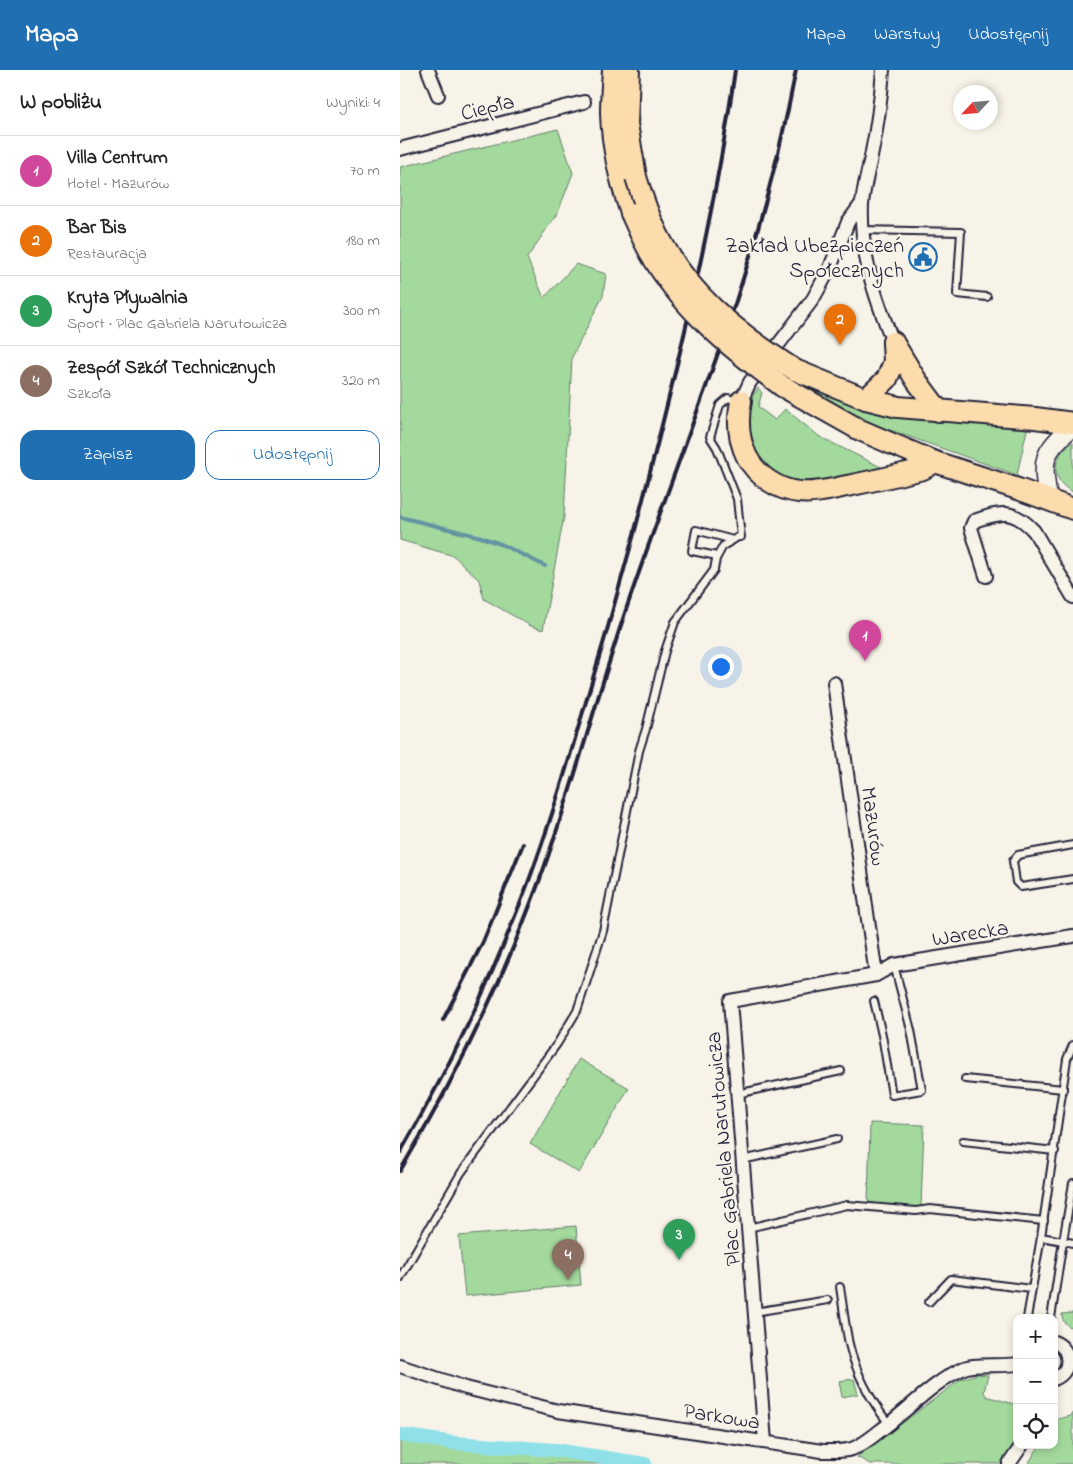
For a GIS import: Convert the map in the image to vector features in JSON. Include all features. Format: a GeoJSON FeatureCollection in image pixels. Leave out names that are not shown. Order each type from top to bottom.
{"type":"FeatureCollection","features":[{"type":"Feature","properties":{"kind":"main road"},"geometry":{"type":"LineString","coordinates":[[613,70],[611,113],[613,136],[623,188],[631,213],[654,259],[678,294],[706,324],[782,386],[860,430],[935,462],[1073,509]]}},
{"type":"Feature","properties":{"kind":"main road"},"geometry":{"type":"LineString","coordinates":[[629,70],[627,124],[636,177],[653,225],[683,274],[700,295],[735,329],[795,370],[866,398],[898,407],[1035,418],[1073,424]]}},
{"type":"Feature","properties":{"kind":"main road"},"geometry":{"type":"LineString","coordinates":[[866,398],[887,379],[894,362],[893,342]]}},
{"type":"Feature","properties":{"kind":"main road"},"geometry":{"type":"LineString","coordinates":[[893,342],[916,380],[939,411]]}},
{"type":"Feature","properties":{"kind":"main road"},"geometry":{"type":"LineString","coordinates":[[741,402],[738,416],[742,447],[750,463],[758,472],[783,488],[800,493],[832,489],[923,469],[935,462]]}},
{"type":"Feature","properties":{"kind":"main road"},"geometry":{"type":"LineString","coordinates":[[1048,500],[1044,472],[1046,458],[1056,441],[1073,424]]}},
{"type":"Feature","properties":{"kind":"street"},"geometry":{"type":"LineString","coordinates":[[428,70],[438,96]]}},
{"type":"Feature","properties":{"kind":"street"},"geometry":{"type":"LineString","coordinates":[[884,70],[878,122],[862,203],[862,230],[871,283],[893,342]]}},
{"type":"Feature","properties":{"kind":"street","name":"Ciepła"},"geometry":{"type":"LineString","coordinates":[[400,149],[584,102]]}},
{"type":"Feature","properties":{"kind":"street"},"geometry":{"type":"LineString","coordinates":[[741,402],[750,382],[813,299],[830,268],[848,222],[862,203]]}},
{"type":"Feature","properties":{"kind":"street"},"geometry":{"type":"LineString","coordinates":[[986,576],[971,528],[974,521],[996,513],[1013,515],[1026,522],[1034,531],[1073,598]]}},
{"type":"Feature","properties":{"kind":"street","name":"Mazurów"},"geometry":{"type":"LineString","coordinates":[[834,684],[876,974]]}},
{"type":"Feature","properties":{"kind":"street","name":"Warecka"},"geometry":{"type":"LineString","coordinates":[[876,974],[894,965],[1073,936]]}},
{"type":"Feature","properties":{"kind":"street","name":"Plac Gabriela Narutowicza"},"geometry":{"type":"LineString","coordinates":[[765,1442],[730,1001],[876,974]]}},
{"type":"Feature","properties":{"kind":"street"},"geometry":{"type":"LineString","coordinates":[[1058,1377],[1066,1369],[1069,1350]]}},
{"type":"Feature","properties":{"kind":"street","name":"Parkowa"},"geometry":{"type":"LineString","coordinates":[[400,1366],[466,1388],[558,1411],[822,1451],[840,1452],[860,1445],[890,1424],[944,1380],[964,1368],[1013,1365]]}},
{"type":"Feature","properties":{"kind":"street"},"geometry":{"type":"LineString","coordinates":[[1009,1464],[1019,1449]]}},
{"type":"Feature","properties":{"kind":"lane"},"geometry":{"type":"LineString","coordinates":[[862,230],[961,232],[957,294],[986,296]]}},
{"type":"Feature","properties":{"kind":"lane"},"geometry":{"type":"LineString","coordinates":[[400,1278],[461,1173],[557,1044],[578,1011],[603,931],[639,752],[665,651],[675,622],[714,570],[717,556],[723,546],[741,537],[737,499],[717,448],[710,436],[720,404],[728,398],[741,402]]}},
{"type":"Feature","properties":{"kind":"lane"},"geometry":{"type":"LineString","coordinates":[[717,556],[692,551],[696,530],[733,540]]}},
{"type":"Feature","properties":{"kind":"lane"},"geometry":{"type":"LineString","coordinates":[[1073,845],[1018,855],[1013,861],[1016,882],[1021,887],[1073,879]]}},
{"type":"Feature","properties":{"kind":"lane"},"geometry":{"type":"LineString","coordinates":[[874,1001],[892,1095],[922,1090],[911,1030],[894,965]]}},
{"type":"Feature","properties":{"kind":"lane"},"geometry":{"type":"LineString","coordinates":[[1028,1314],[1042,1237],[1067,1059],[1073,1045]]}},
{"type":"Feature","properties":{"kind":"lane"},"geometry":{"type":"LineString","coordinates":[[737,1094],[841,1071]]}},
{"type":"Feature","properties":{"kind":"lane"},"geometry":{"type":"LineString","coordinates":[[965,1079],[1063,1089]]}},
{"type":"Feature","properties":{"kind":"lane"},"geometry":{"type":"LineString","coordinates":[[742,1160],[837,1139]]}},
{"type":"Feature","properties":{"kind":"lane"},"geometry":{"type":"LineString","coordinates":[[963,1142],[1055,1151]]}},
{"type":"Feature","properties":{"kind":"lane"},"geometry":{"type":"LineString","coordinates":[[1052,1314],[1073,1183]]}},
{"type":"Feature","properties":{"kind":"lane"},"geometry":{"type":"LineString","coordinates":[[748,1228],[847,1205],[916,1211],[930,1209],[1044,1221]]}},
{"type":"Feature","properties":{"kind":"lane"},"geometry":{"type":"LineString","coordinates":[[1042,1237],[1073,1242]]}},
{"type":"Feature","properties":{"kind":"lane"},"geometry":{"type":"LineString","coordinates":[[929,1302],[951,1279],[1031,1289]]}},
{"type":"Feature","properties":{"kind":"lane"},"geometry":{"type":"LineString","coordinates":[[840,1286],[850,1345],[859,1372],[869,1394],[890,1424]]}},
{"type":"Feature","properties":{"kind":"lane"},"geometry":{"type":"LineString","coordinates":[[754,1312],[828,1300]]}},
{"type":"Feature","properties":{"kind":"green space"},"geometry":{"type":"Polygon","coordinates":[[[558,129],[573,173],[558,212],[527,258],[544,298],[576,264],[606,274],[603,296],[572,357],[564,516],[543,630],[531,626],[484,599],[479,580],[454,556],[400,540],[400,167],[558,129]]]}},
{"type":"Feature","properties":{"kind":"green space"},"geometry":{"type":"Polygon","coordinates":[[[797,380],[816,390],[846,401],[1028,425],[1017,475],[859,419],[794,385],[797,380]]]}},
{"type":"Feature","properties":{"kind":"green space"},"geometry":{"type":"Polygon","coordinates":[[[758,388],[762,393],[758,407],[775,420],[785,409],[820,437],[885,469],[821,481],[788,479],[774,474],[759,458],[749,433],[747,408],[758,388]]]}},
{"type":"Feature","properties":{"kind":"green space"},"geometry":{"type":"Polygon","coordinates":[[[1073,442],[1073,492],[1060,481],[1056,468],[1061,454],[1073,442]]]}},
{"type":"Feature","properties":{"kind":"green space"},"geometry":{"type":"Polygon","coordinates":[[[579,1059],[629,1088],[579,1173],[530,1144],[579,1059]]]}},
{"type":"Feature","properties":{"kind":"green space"},"geometry":{"type":"Polygon","coordinates":[[[870,1123],[924,1125],[921,1208],[868,1206],[870,1123]]]}},
{"type":"Feature","properties":{"kind":"green space"},"geometry":{"type":"Polygon","coordinates":[[[576,1226],[581,1285],[465,1296],[459,1236],[576,1226]]]}},
{"type":"Feature","properties":{"kind":"green space"},"geometry":{"type":"Polygon","coordinates":[[[1073,1313],[1073,1328],[1065,1323],[1062,1314],[1073,1313]]]}},
{"type":"Feature","properties":{"kind":"green space"},"geometry":{"type":"Polygon","coordinates":[[[978,1374],[988,1375],[984,1392],[986,1396],[1013,1404],[1013,1449],[1004,1464],[870,1464],[857,1457],[961,1379],[978,1374]]]}},
{"type":"Feature","properties":{"kind":"green space"},"geometry":{"type":"Polygon","coordinates":[[[854,1379],[858,1394],[842,1397],[839,1381],[854,1379]]]}},
{"type":"Feature","properties":{"kind":"green space"},"geometry":{"type":"Polygon","coordinates":[[[1073,1413],[1073,1464],[1028,1464],[1037,1449],[1058,1449],[1058,1419],[1071,1416],[1073,1413]]]}},
{"type":"Feature","properties":{"kind":"green space"},"geometry":{"type":"Polygon","coordinates":[[[400,1438],[562,1454],[618,1464],[400,1464],[400,1438]]]}},
{"type":"Feature","properties":{"kind":"waterway"},"geometry":{"type":"LineString","coordinates":[[400,517],[481,537],[503,545],[545,566]]}},
{"type":"Feature","properties":{"kind":"waterway"},"geometry":{"type":"LineString","coordinates":[[400,1435],[454,1443],[555,1450],[645,1464]]}},
{"type":"Feature","properties":{"kind":"railway"},"geometry":{"type":"LineString","coordinates":[[400,1153],[447,1066],[490,977],[533,871],[549,825],[606,633],[664,419],[716,187],[735,70]]}},
{"type":"Feature","properties":{"kind":"railway"},"geometry":{"type":"LineString","coordinates":[[400,1171],[421,1136],[477,1028],[526,917],[540,879],[564,809],[630,598],[735,304],[777,158],[796,70]]}},
{"type":"Feature","properties":{"kind":"railway"},"geometry":{"type":"LineString","coordinates":[[443,1020],[483,942],[523,844]]}},
{"type":"Feature","properties":{"kind":"place","name":"Zakład Ubezpieczeń Społecznych"},"geometry":{"type":"Point","coordinates":[923,257]}},
{"type":"Feature","properties":{"kind":"place","name":"Bar Bis"},"geometry":{"type":"Point","coordinates":[840,345]}},
{"type":"Feature","properties":{"kind":"place","name":"Villa Centrum"},"geometry":{"type":"Point","coordinates":[865,661]}},
{"type":"Feature","properties":{"kind":"place","name":"Kryta Pływalnia"},"geometry":{"type":"Point","coordinates":[679,1260]}},
{"type":"Feature","properties":{"kind":"place","name":"Zespół Szkół Technicznych"},"geometry":{"type":"Point","coordinates":[568,1280]}}]}
